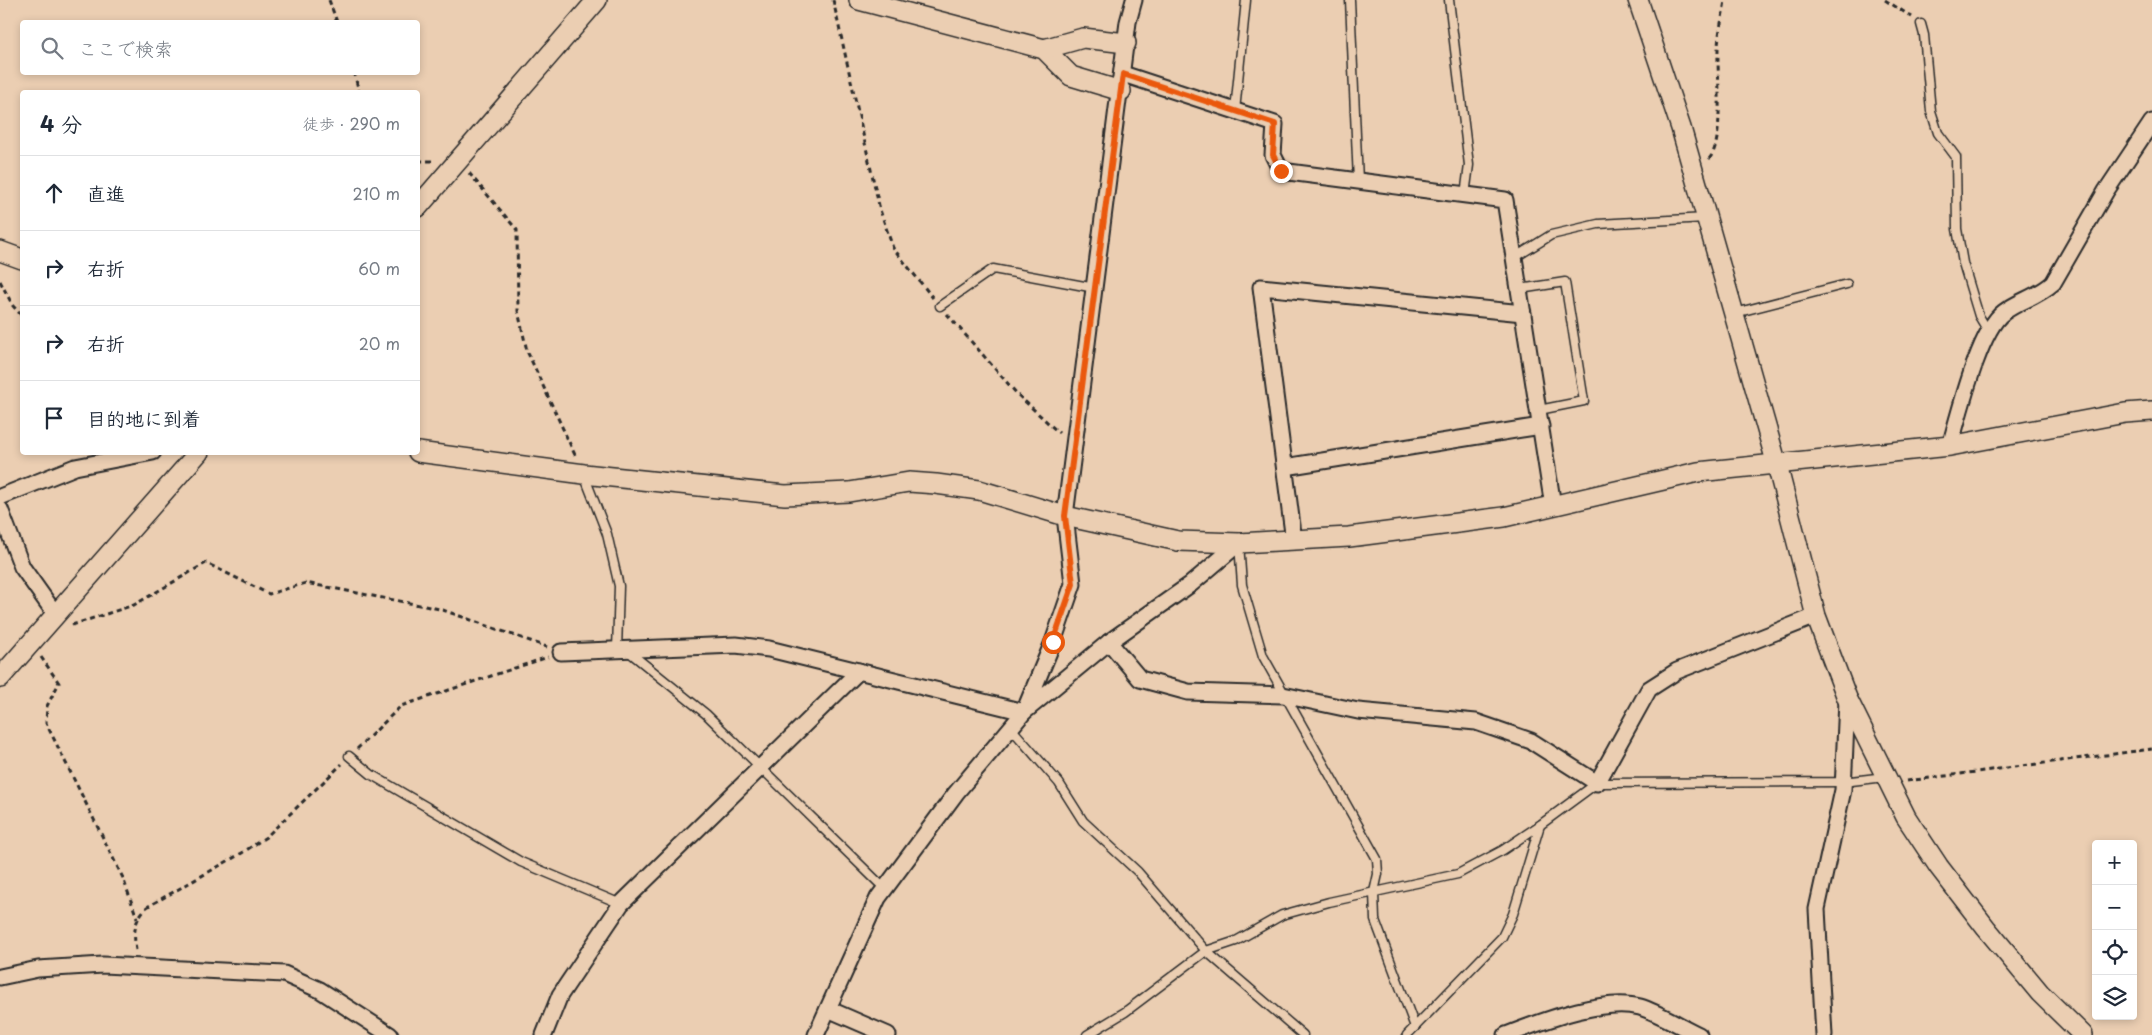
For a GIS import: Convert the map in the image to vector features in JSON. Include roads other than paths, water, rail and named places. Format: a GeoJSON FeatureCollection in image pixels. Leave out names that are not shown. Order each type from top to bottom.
{"type":"FeatureCollection","features":[{"type":"Feature","properties":{"kind":"street"},"geometry":{"type":"LineString","coordinates":[[420,205],[597,0]]}},
{"type":"Feature","properties":{"kind":"street"},"geometry":{"type":"LineString","coordinates":[[859,0],[1044,49],[1071,76],[1122,82],[1235,111],[1275,124],[1273,155],[1281,171],[1505,200],[1553,506]]}},
{"type":"Feature","properties":{"kind":"street"},"geometry":{"type":"LineString","coordinates":[[1024,712],[1053,642],[1073,584],[1065,516],[1122,82],[1128,22],[1134,0]]}},
{"type":"Feature","properties":{"kind":"street"},"geometry":{"type":"LineString","coordinates":[[1638,0],[1680,128],[1777,465],[1816,616],[1847,698],[1906,816],[1939,866],[1986,928],[2040,993],[2083,1035]]}},
{"type":"Feature","properties":{"kind":"street"},"geometry":{"type":"LineString","coordinates":[[1044,49],[1083,38],[1126,43]]}},
{"type":"Feature","properties":{"kind":"street"},"geometry":{"type":"LineString","coordinates":[[1950,446],[1966,386],[1988,331],[2003,312],[2041,294],[2053,283],[2106,190],[2152,122]]}},
{"type":"Feature","properties":{"kind":"street"},"geometry":{"type":"LineString","coordinates":[[0,251],[20,258]]}},
{"type":"Feature","properties":{"kind":"street"},"geometry":{"type":"LineString","coordinates":[[1294,541],[1260,287],[1523,313]]}},
{"type":"Feature","properties":{"kind":"street"},"geometry":{"type":"LineString","coordinates":[[420,452],[584,474],[785,494],[849,492],[909,482],[936,484],[978,490],[1065,516],[1178,541],[1239,543],[1294,541],[1419,529],[1504,517],[1698,472],[1950,446],[2125,414],[2152,411]]}},
{"type":"Feature","properties":{"kind":"street"},"geometry":{"type":"LineString","coordinates":[[1285,467],[1541,426]]}},
{"type":"Feature","properties":{"kind":"street"},"geometry":{"type":"LineString","coordinates":[[0,497],[75,467],[137,455]]}},
{"type":"Feature","properties":{"kind":"street"},"geometry":{"type":"LineString","coordinates":[[0,678],[197,455]]}},
{"type":"Feature","properties":{"kind":"street"},"geometry":{"type":"LineString","coordinates":[[0,509],[22,567],[56,615]]}},
{"type":"Feature","properties":{"kind":"street"},"geometry":{"type":"LineString","coordinates":[[816,1035],[878,898],[956,793],[1010,728],[1024,712],[1109,642],[1191,584],[1239,543]]}},
{"type":"Feature","properties":{"kind":"street"},"geometry":{"type":"LineString","coordinates":[[1109,642],[1140,679],[1188,692],[1283,695],[1358,711],[1476,722],[1531,741],[1597,783],[1649,689],[1677,671],[1816,616]]}},
{"type":"Feature","properties":{"kind":"street"},"geometry":{"type":"LineString","coordinates":[[561,652],[736,645],[769,649],[1024,712]]}},
{"type":"Feature","properties":{"kind":"street"},"geometry":{"type":"LineString","coordinates":[[544,1035],[560,995],[621,904],[859,671]]}},
{"type":"Feature","properties":{"kind":"street"},"geometry":{"type":"LineString","coordinates":[[1824,1035],[1817,909],[1843,782],[1847,698]]}},
{"type":"Feature","properties":{"kind":"street"},"geometry":{"type":"LineString","coordinates":[[0,977],[38,969],[131,965],[284,974],[320,990],[390,1035]]}},
{"type":"Feature","properties":{"kind":"street"},"geometry":{"type":"LineString","coordinates":[[1506,1035],[1546,1020],[1612,1004],[1640,1007],[1699,1035]]}},
{"type":"Feature","properties":{"kind":"street"},"geometry":{"type":"LineString","coordinates":[[828,1010],[888,1035]]}},
{"type":"Feature","properties":{"kind":"lane"},"geometry":{"type":"LineString","coordinates":[[1235,111],[1246,0]]}},
{"type":"Feature","properties":{"kind":"lane"},"geometry":{"type":"LineString","coordinates":[[1350,0],[1358,181]]}},
{"type":"Feature","properties":{"kind":"lane"},"geometry":{"type":"LineString","coordinates":[[1449,0],[1469,165],[1464,195]]}},
{"type":"Feature","properties":{"kind":"lane"},"geometry":{"type":"LineString","coordinates":[[1921,24],[1924,35],[1931,112],[1938,133],[1956,157],[1957,229],[1963,264],[1979,316],[1988,331]]}},
{"type":"Feature","properties":{"kind":"lane"},"geometry":{"type":"LineString","coordinates":[[1514,258],[1551,234],[1598,224],[1706,218]]}},
{"type":"Feature","properties":{"kind":"lane"},"geometry":{"type":"LineString","coordinates":[[940,306],[993,269],[1095,288]]}},
{"type":"Feature","properties":{"kind":"lane"},"geometry":{"type":"LineString","coordinates":[[1520,289],[1565,282],[1584,401],[1539,410]]}},
{"type":"Feature","properties":{"kind":"lane"},"geometry":{"type":"LineString","coordinates":[[1733,313],[1847,284]]}},
{"type":"Feature","properties":{"kind":"lane"},"geometry":{"type":"LineString","coordinates":[[584,474],[607,534],[619,586],[622,650],[706,714],[885,889]]}},
{"type":"Feature","properties":{"kind":"lane"},"geometry":{"type":"LineString","coordinates":[[1239,543],[1242,585],[1262,656],[1377,859],[1378,874],[1374,892],[1375,920],[1415,1027]]}},
{"type":"Feature","properties":{"kind":"lane"},"geometry":{"type":"LineString","coordinates":[[1010,728],[1059,783],[1084,821],[1138,872],[1206,951],[1303,1035]]}},
{"type":"Feature","properties":{"kind":"lane"},"geometry":{"type":"LineString","coordinates":[[350,756],[372,775],[521,862],[621,904]]}},
{"type":"Feature","properties":{"kind":"lane"},"geometry":{"type":"LineString","coordinates":[[1087,1035],[1125,1012],[1206,951],[1236,941],[1282,915],[1329,902],[1458,874],[1503,850],[1597,783],[1843,782],[1888,780]]}},
{"type":"Feature","properties":{"kind":"lane"},"geometry":{"type":"LineString","coordinates":[[1407,1035],[1502,937],[1513,914],[1540,825]]}}]}
